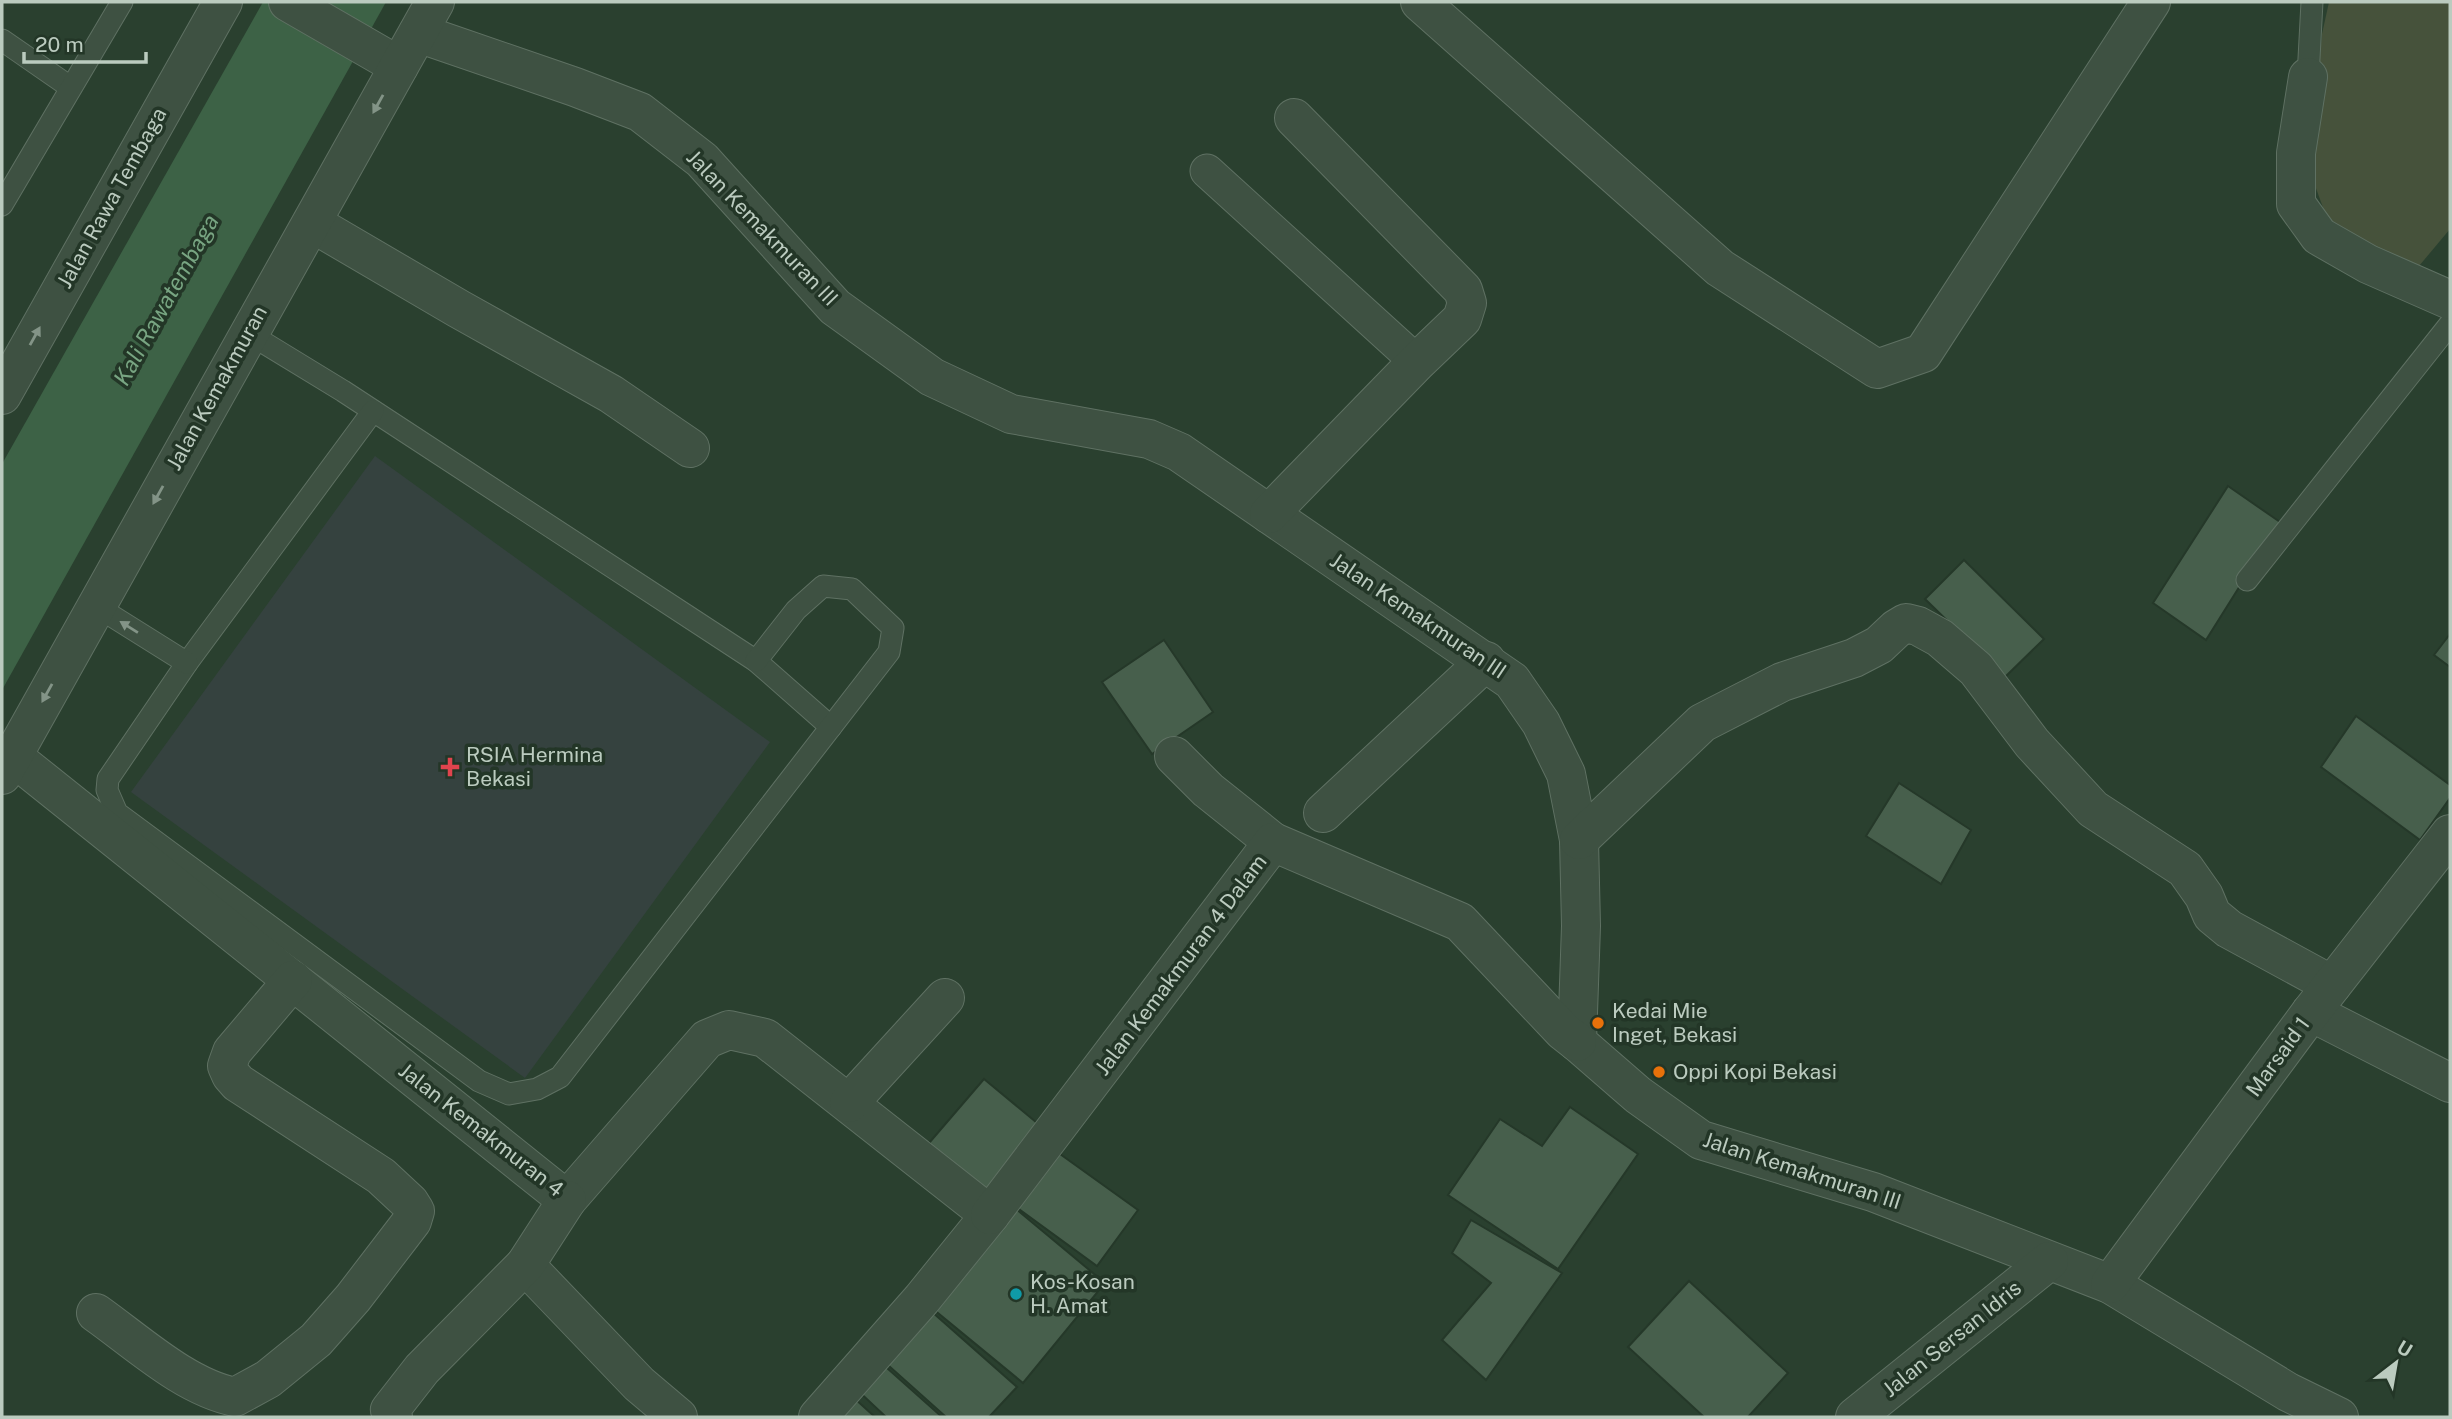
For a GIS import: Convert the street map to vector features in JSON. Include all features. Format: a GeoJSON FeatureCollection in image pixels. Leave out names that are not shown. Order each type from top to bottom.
{"type":"FeatureCollection","features":[{"type":"Feature","properties":{"kind":"street","name":"Jalan Rawa Tembaga"},"geometry":{"type":"LineString","coordinates":[[2,395],[223,2]]}},
{"type":"Feature","properties":{"kind":"street"},"geometry":{"type":"LineString","coordinates":[[288,2],[389,61]]}},
{"type":"Feature","properties":{"kind":"street"},"geometry":{"type":"LineString","coordinates":[[1420,2],[1720,268],[1877,369],[1923,353],[2151,2]]}},
{"type":"Feature","properties":{"kind":"street","name":"Jalan Kemakmuran"},"geometry":{"type":"LineString","coordinates":[[7,765],[247,333],[312,223],[389,61],[426,18]]}},
{"type":"Feature","properties":{"kind":"street","name":"Jalan Kemakmuran III"},"geometry":{"type":"LineString","coordinates":[[426,18],[640,112],[702,160],[835,307],[932,377],[1011,414],[1149,439],[1179,452],[1512,681],[1541,723],[1566,774],[1579,840],[1581,926],[1577,1042],[1638,1095],[1701,1140],[1873,1192],[2110,1284],[2288,1392],[2339,1417]]}},
{"type":"Feature","properties":{"kind":"street"},"geometry":{"type":"LineString","coordinates":[[2308,77],[2296,153],[2296,204],[2319,236],[2368,264],[2450,300]]}},
{"type":"Feature","properties":{"kind":"street"},"geometry":{"type":"LineString","coordinates":[[1269,514],[1462,319],[1467,303],[1463,290],[1294,118]]}},
{"type":"Feature","properties":{"kind":"street"},"geometry":{"type":"LineString","coordinates":[[1207,171],[1417,362]]}},
{"type":"Feature","properties":{"kind":"street"},"geometry":{"type":"LineString","coordinates":[[312,223],[611,394],[690,448]]}},
{"type":"Feature","properties":{"kind":"street"},"geometry":{"type":"LineString","coordinates":[[1579,840],[1702,723],[1782,682],[1854,658],[1879,645],[1906,623],[1918,626],[1940,638],[1976,669],[2032,743],[2093,809],[2185,869],[2204,896],[2212,915],[2322,998],[2450,1083]]}},
{"type":"Feature","properties":{"kind":"street"},"geometry":{"type":"LineString","coordinates":[[1322,813],[1486,661]]}},
{"type":"Feature","properties":{"kind":"street"},"geometry":{"type":"LineString","coordinates":[[1174,756],[1208,790],[1273,842]]}},
{"type":"Feature","properties":{"kind":"street","name":"Jalan Kemakmuran 4"},"geometry":{"type":"LineString","coordinates":[[7,765],[293,980],[567,1200],[707,1038],[729,1030],[765,1038],[990,1215]]}},
{"type":"Feature","properties":{"kind":"street","name":"Marsaid 1"},"geometry":{"type":"LineString","coordinates":[[2110,1284],[2322,998],[2450,834]]}},
{"type":"Feature","properties":{"kind":"street","name":"Jalan Kemakmuran 4 Dalam"},"geometry":{"type":"LineString","coordinates":[[990,1215],[1273,842],[1460,922],[1563,1031],[1577,1042]]}},
{"type":"Feature","properties":{"kind":"street"},"geometry":{"type":"LineString","coordinates":[[96,1312],[196,1385],[235,1397],[268,1379],[316,1340],[353,1298],[412,1221],[415,1211],[410,1203],[381,1176],[238,1083],[231,1075],[227,1066],[232,1052],[293,980]]}},
{"type":"Feature","properties":{"kind":"street"},"geometry":{"type":"LineString","coordinates":[[849,1103],[945,998]]}},
{"type":"Feature","properties":{"kind":"street"},"geometry":{"type":"LineString","coordinates":[[393,1417],[390,1410],[422,1369],[525,1265],[567,1200]]}},
{"type":"Feature","properties":{"kind":"street"},"geometry":{"type":"LineString","coordinates":[[818,1417],[922,1299],[990,1215]]}},
{"type":"Feature","properties":{"kind":"street","name":"Jalan Sersan Idris"},"geometry":{"type":"LineString","coordinates":[[1855,1417],[2049,1261]]}},
{"type":"Feature","properties":{"kind":"street"},"geometry":{"type":"LineString","coordinates":[[525,1265],[639,1384],[678,1417]]}},
{"type":"Feature","properties":{"kind":"lane"},"geometry":{"type":"LineString","coordinates":[[2,205],[122,2]]}},
{"type":"Feature","properties":{"kind":"lane"},"geometry":{"type":"LineString","coordinates":[[2308,77],[2312,2]]}},
{"type":"Feature","properties":{"kind":"lane"},"geometry":{"type":"LineString","coordinates":[[2,40],[70,87]]}},
{"type":"Feature","properties":{"kind":"lane"},"geometry":{"type":"LineString","coordinates":[[2247,580],[2450,324]]}},
{"type":"Feature","properties":{"kind":"lane"},"geometry":{"type":"LineString","coordinates":[[247,333],[373,411],[755,661],[831,727]]}},
{"type":"Feature","properties":{"kind":"lane"},"geometry":{"type":"LineString","coordinates":[[373,411],[187,663],[108,779],[107,790],[117,813],[479,1081],[509,1094],[537,1089],[560,1077],[888,652],[892,628],[852,589],[822,586],[796,610],[755,661]]}},
{"type":"Feature","properties":{"kind":"lane"},"geometry":{"type":"LineString","coordinates":[[96,606],[187,663]]}},
{"type":"Feature","properties":{"kind":"shaded area"},"geometry":{"type":"Polygon","coordinates":[[[2329,2],[2450,2],[2450,229],[2414,272],[2333,235],[2309,169],[2322,34],[2329,2]]]}},
{"type":"Feature","properties":{"kind":"shaded area","name":"RSIA Hermina Bekasi"},"geometry":{"type":"Polygon","coordinates":[[[375,456],[770,742],[525,1078],[131,792],[375,456]]]}},
{"type":"Feature","properties":{"kind":"water","name":"Kali Rawatembaga"},"geometry":{"type":"Polygon","coordinates":[[[263,2],[386,2],[2,690],[2,464],[263,2]]]}},
{"type":"Feature","properties":{"kind":"building"},"geometry":{"type":"Polygon","coordinates":[[[2228,486],[2280,522],[2206,640],[2153,603],[2228,486]]]}},
{"type":"Feature","properties":{"kind":"building"},"geometry":{"type":"Polygon","coordinates":[[[1964,560],[2044,639],[2005,677],[1925,599],[1964,560]]]}},
{"type":"Feature","properties":{"kind":"building"},"geometry":{"type":"Polygon","coordinates":[[[2450,634],[2450,667],[2434,655],[2450,634]]]}},
{"type":"Feature","properties":{"kind":"building"},"geometry":{"type":"Polygon","coordinates":[[[1164,640],[1213,712],[1152,754],[1102,682],[1164,640]]]}},
{"type":"Feature","properties":{"kind":"building"},"geometry":{"type":"Polygon","coordinates":[[[2356,716],[2450,785],[2450,798],[2420,840],[2321,767],[2356,716]]]}},
{"type":"Feature","properties":{"kind":"building"},"geometry":{"type":"Polygon","coordinates":[[[1899,783],[1971,830],[1941,884],[1866,836],[1899,783]]]}},
{"type":"Feature","properties":{"kind":"building"},"geometry":{"type":"Polygon","coordinates":[[[984,1079],[1048,1132],[986,1204],[923,1150],[984,1079]]]}},
{"type":"Feature","properties":{"kind":"building"},"geometry":{"type":"Polygon","coordinates":[[[1570,1107],[1638,1154],[1558,1269],[1448,1195],[1500,1119],[1542,1146],[1570,1107]]]}},
{"type":"Feature","properties":{"kind":"building"},"geometry":{"type":"Polygon","coordinates":[[[1053,1149],[1138,1210],[1097,1266],[1012,1204],[1053,1149]]]}},
{"type":"Feature","properties":{"kind":"building","name":"Kos-Kosan H. Amat"},"geometry":{"type":"Polygon","coordinates":[[[1010,1204],[1105,1283],[1023,1383],[927,1304],[1010,1204]]]}},
{"type":"Feature","properties":{"kind":"building"},"geometry":{"type":"Polygon","coordinates":[[[1471,1220],[1562,1273],[1486,1380],[1442,1340],[1491,1283],[1452,1253],[1471,1220]]]}},
{"type":"Feature","properties":{"kind":"building"},"geometry":{"type":"Polygon","coordinates":[[[1689,1281],[1788,1373],[1748,1417],[1704,1417],[1628,1347],[1689,1281]]]}},
{"type":"Feature","properties":{"kind":"building"},"geometry":{"type":"Polygon","coordinates":[[[923,1304],[1017,1387],[989,1417],[946,1417],[880,1358],[923,1304]]]}},
{"type":"Feature","properties":{"kind":"building"},"geometry":{"type":"Polygon","coordinates":[[[878,1360],[942,1417],[886,1417],[855,1388],[878,1360]]]}},
{"type":"Feature","properties":{"kind":"building"},"geometry":{"type":"Polygon","coordinates":[[[854,1398],[875,1417],[837,1417],[854,1398]]]}},
{"type":"Feature","properties":{"kind":"place","name":"RSIA Hermina Bekasi"},"geometry":{"type":"Point","coordinates":[450,767]}},
{"type":"Feature","properties":{"kind":"place","name":"Kedai Mie Inget, Bekasi"},"geometry":{"type":"Point","coordinates":[1598,1023]}},
{"type":"Feature","properties":{"kind":"place","name":"Oppi Kopi Bekasi"},"geometry":{"type":"Point","coordinates":[1659,1072]}},
{"type":"Feature","properties":{"kind":"place","name":"Kos-Kosan H. Amat"},"geometry":{"type":"Point","coordinates":[1016,1294]}}]}
